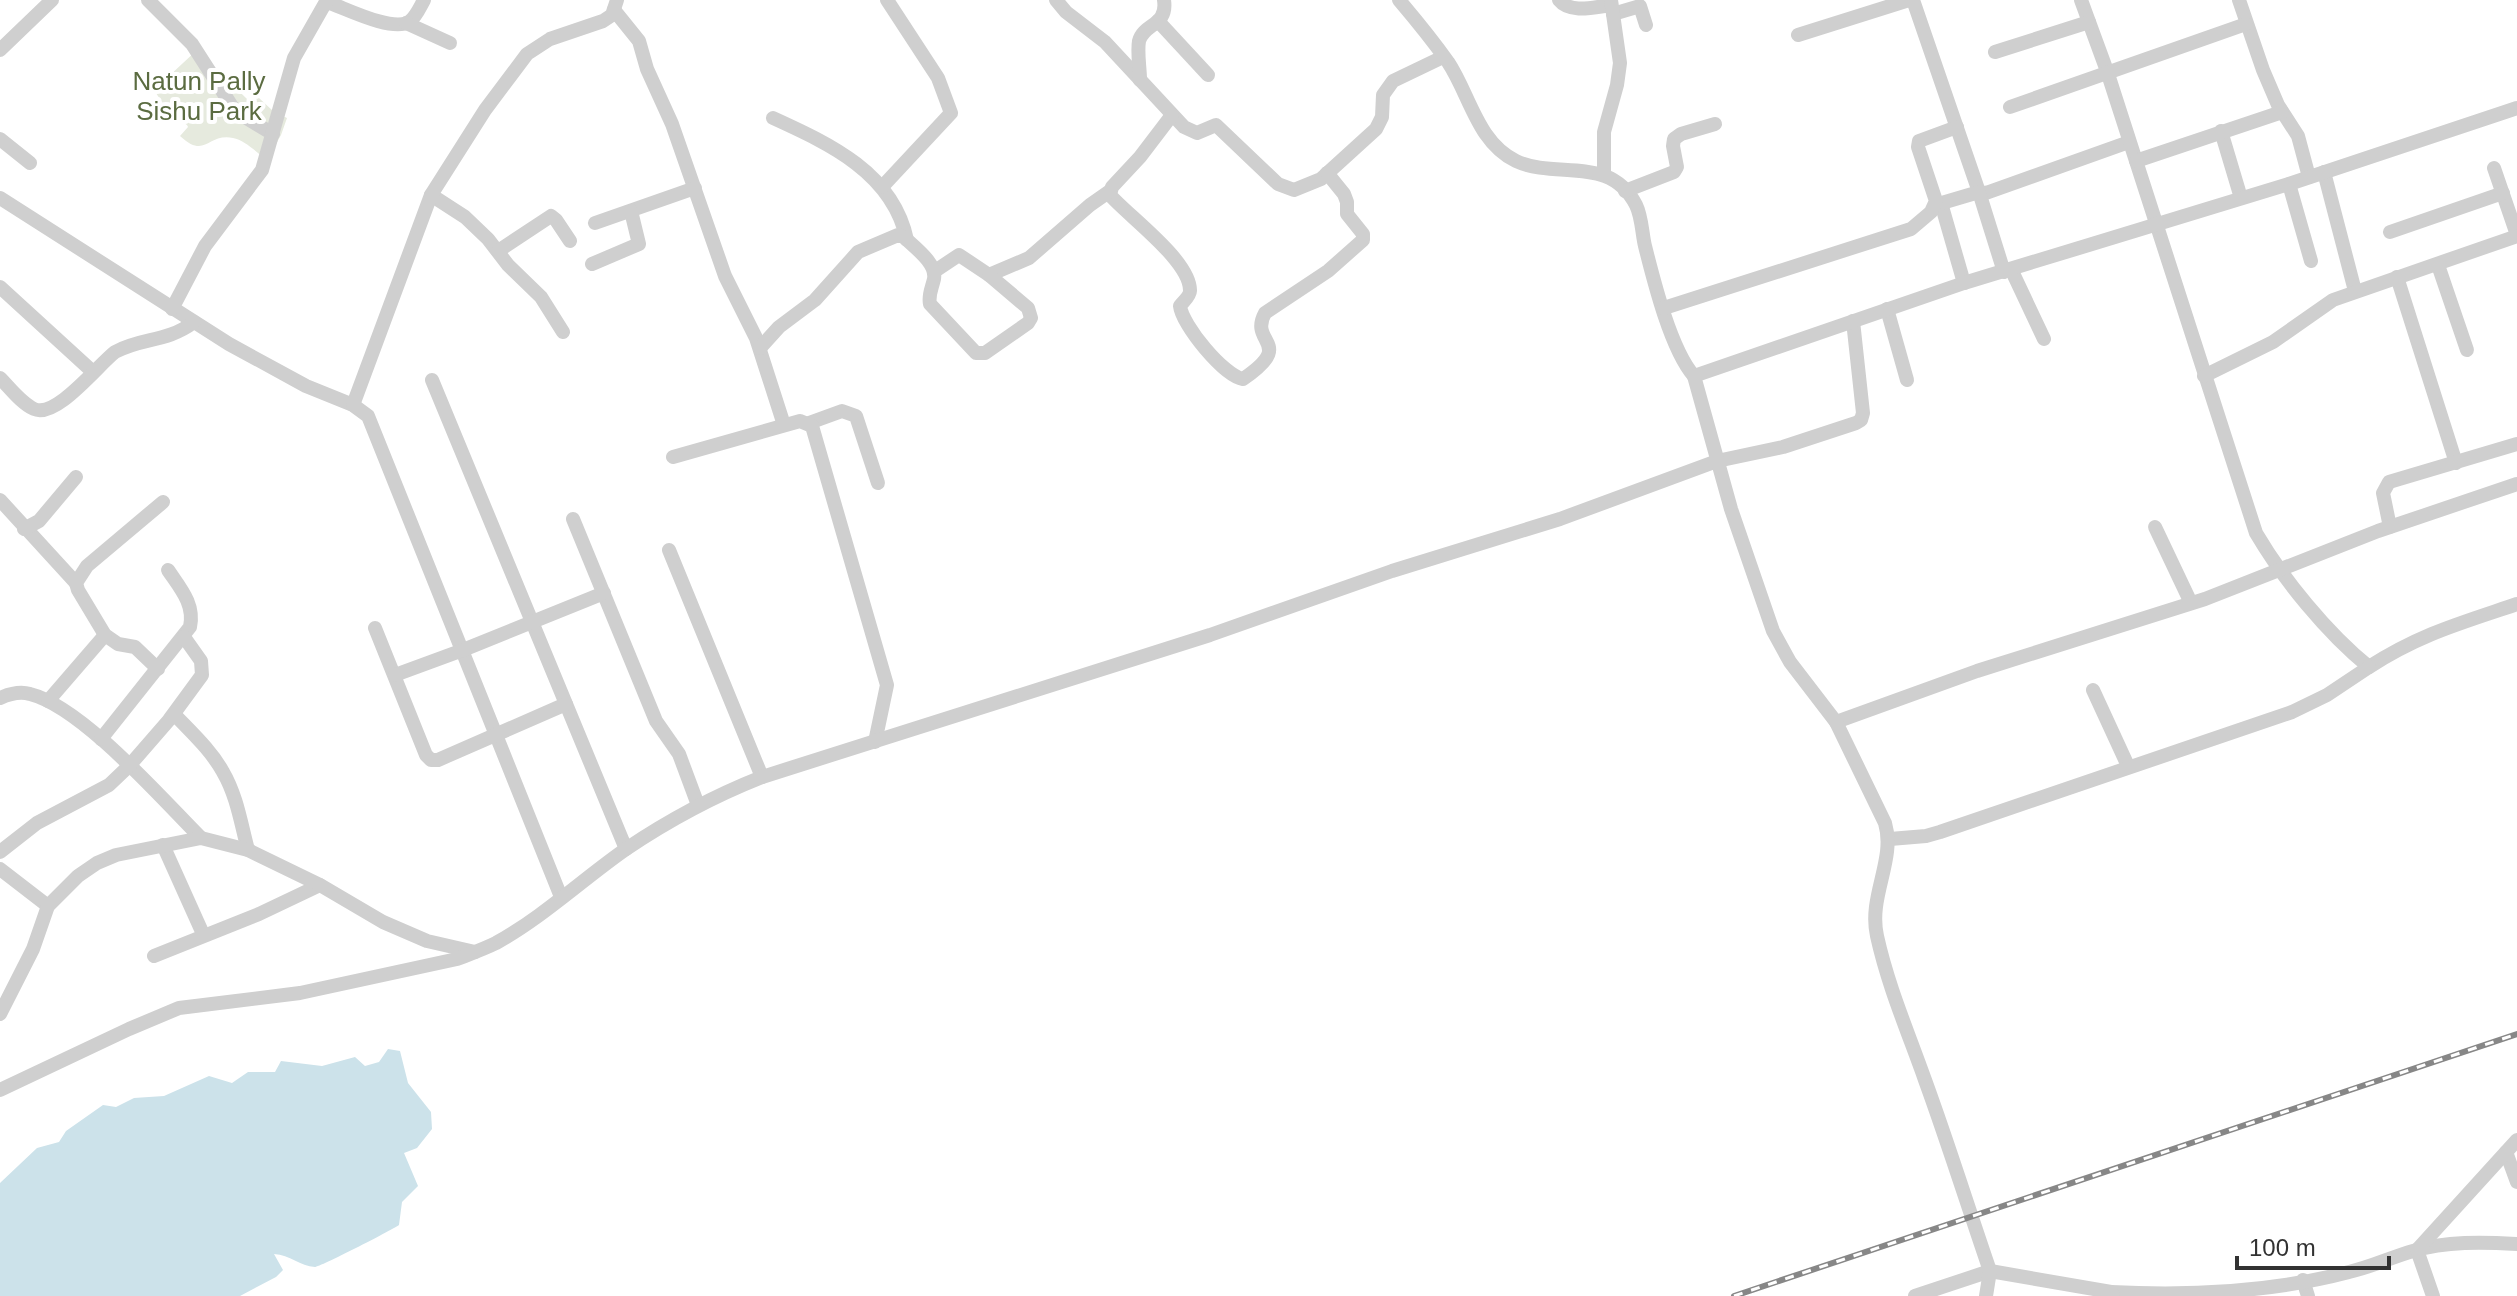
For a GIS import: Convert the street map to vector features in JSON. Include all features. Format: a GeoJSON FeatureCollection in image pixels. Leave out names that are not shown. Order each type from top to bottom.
{"type":"FeatureCollection","features":[{"type":"Feature","properties":{"kind":"street"},"geometry":{"type":"LineString","coordinates":[[0,50],[52,0]]}},
{"type":"Feature","properties":{"kind":"street"},"geometry":{"type":"LineString","coordinates":[[148,0],[192,44],[235,111],[273,134]]}},
{"type":"Feature","properties":{"kind":"street"},"geometry":{"type":"LineString","coordinates":[[172,309],[205,246],[258,177],[294,58],[327,1],[393,25],[406,23],[413,18],[424,0]]}},
{"type":"Feature","properties":{"kind":"street"},"geometry":{"type":"LineString","coordinates":[[882,187],[951,113],[938,78],[887,0]]}},
{"type":"Feature","properties":{"kind":"street"},"geometry":{"type":"LineString","coordinates":[[1056,0],[1066,12],[1105,42],[1184,127],[1197,133],[1211,125],[1219,127],[1286,189],[1309,186],[1327,173],[1380,123],[1383,95],[1393,81],[1443,57]]}},
{"type":"Feature","properties":{"kind":"street"},"geometry":{"type":"LineString","coordinates":[[1140,80],[1141,38],[1163,14],[1164,0]]}},
{"type":"Feature","properties":{"kind":"street"},"geometry":{"type":"LineString","coordinates":[[1399,0],[1443,57],[1489,138],[1514,160],[1540,169],[1604,174],[1625,191],[1636,206],[1664,308],[1682,360],[1694,376],[1731,509],[1773,631],[1790,662],[1836,722],[1885,823],[1890,839],[1873,908],[1876,933],[1897,1009],[1925,1080],[1990,1271],[1986,1296]]}},
{"type":"Feature","properties":{"kind":"street"},"geometry":{"type":"LineString","coordinates":[[1559,0],[1571,8],[1640,6],[1646,25]]}},
{"type":"Feature","properties":{"kind":"street"},"geometry":{"type":"LineString","coordinates":[[1798,35],[1911,0],[2007,271],[2044,339]]}},
{"type":"Feature","properties":{"kind":"street"},"geometry":{"type":"LineString","coordinates":[[2081,0],[2157,223],[2256,533],[2282,571],[2338,640],[2369,667]]}},
{"type":"Feature","properties":{"kind":"street"},"geometry":{"type":"LineString","coordinates":[[2239,0],[2263,70],[2282,112],[2317,174],[2355,291]]}},
{"type":"Feature","properties":{"kind":"street"},"geometry":{"type":"LineString","coordinates":[[616,5],[639,41],[647,69],[672,124],[725,276],[752,326],[784,425]]}},
{"type":"Feature","properties":{"kind":"street"},"geometry":{"type":"LineString","coordinates":[[353,405],[431,195],[485,110],[527,54],[550,39],[603,21],[612,15],[616,5]]}},
{"type":"Feature","properties":{"kind":"street"},"geometry":{"type":"LineString","coordinates":[[1604,174],[1604,132],[1620,63],[1612,7]]}},
{"type":"Feature","properties":{"kind":"street"},"geometry":{"type":"LineString","coordinates":[[1158,21],[1208,75]]}},
{"type":"Feature","properties":{"kind":"street"},"geometry":{"type":"LineString","coordinates":[[1995,52],[2089,22]]}},
{"type":"Feature","properties":{"kind":"street"},"geometry":{"type":"LineString","coordinates":[[406,23],[450,43]]}},
{"type":"Feature","properties":{"kind":"street"},"geometry":{"type":"LineString","coordinates":[[2010,107],[2246,24]]}},
{"type":"Feature","properties":{"kind":"street"},"geometry":{"type":"LineString","coordinates":[[1694,376],[1964,283],[2289,184],[2517,108]]}},
{"type":"Feature","properties":{"kind":"street"},"geometry":{"type":"LineString","coordinates":[[2136,161],[2282,112]]}},
{"type":"Feature","properties":{"kind":"street"},"geometry":{"type":"LineString","coordinates":[[989,275],[1029,258],[1110,191],[1172,115]]}},
{"type":"Feature","properties":{"kind":"street"},"geometry":{"type":"LineString","coordinates":[[773,118],[835,147],[882,187],[900,215],[907,240]]}},
{"type":"Feature","properties":{"kind":"street"},"geometry":{"type":"LineString","coordinates":[[1625,191],[1674,172],[1677,167],[1674,139],[1715,124]]}},
{"type":"Feature","properties":{"kind":"street"},"geometry":{"type":"LineString","coordinates":[[1957,127],[1921,140],[1918,144],[1964,283]]}},
{"type":"Feature","properties":{"kind":"street"},"geometry":{"type":"LineString","coordinates":[[2221,131],[2241,198]]}},
{"type":"Feature","properties":{"kind":"street"},"geometry":{"type":"LineString","coordinates":[[0,139],[30,163]]}},
{"type":"Feature","properties":{"kind":"street"},"geometry":{"type":"LineString","coordinates":[[1664,308],[1900,234],[1919,223],[1938,204],[1979,192],[1986,193],[2129,142]]}},
{"type":"Feature","properties":{"kind":"street"},"geometry":{"type":"LineString","coordinates":[[2204,376],[2262,348],[2333,300],[2517,236],[2494,168]]}},
{"type":"Feature","properties":{"kind":"street"},"geometry":{"type":"LineString","coordinates":[[1110,191],[1112,198],[1174,258],[1190,288],[1180,306],[1182,315],[1198,339],[1231,376],[1243,379],[1266,362],[1269,356],[1261,319],[1265,313],[1328,271],[1363,240],[1363,234],[1347,214],[1346,198],[1327,173]]}},
{"type":"Feature","properties":{"kind":"street"},"geometry":{"type":"LineString","coordinates":[[2289,184],[2311,261]]}},
{"type":"Feature","properties":{"kind":"street"},"geometry":{"type":"LineString","coordinates":[[595,223],[695,188]]}},
{"type":"Feature","properties":{"kind":"street"},"geometry":{"type":"LineString","coordinates":[[2390,232],[2503,193]]}},
{"type":"Feature","properties":{"kind":"street"},"geometry":{"type":"LineString","coordinates":[[431,195],[465,217],[498,251],[541,297],[563,332]]}},
{"type":"Feature","properties":{"kind":"street"},"geometry":{"type":"LineString","coordinates":[[0,198],[172,309],[306,386],[353,405],[368,416],[561,897]]}},
{"type":"Feature","properties":{"kind":"street"},"geometry":{"type":"LineString","coordinates":[[592,264],[639,244],[631,211]]}},
{"type":"Feature","properties":{"kind":"street"},"geometry":{"type":"LineString","coordinates":[[498,251],[551,216],[570,241]]}},
{"type":"Feature","properties":{"kind":"street"},"geometry":{"type":"LineString","coordinates":[[760,348],[779,327],[815,300],[858,252],[891,237],[898,235],[907,240],[935,271]]}},
{"type":"Feature","properties":{"kind":"street"},"geometry":{"type":"LineString","coordinates":[[959,255],[989,275],[1028,308],[1031,318],[980,354],[929,302],[935,271],[959,255]]}},
{"type":"Feature","properties":{"kind":"street"},"geometry":{"type":"LineString","coordinates":[[2438,265],[2467,350]]}},
{"type":"Feature","properties":{"kind":"street"},"geometry":{"type":"LineString","coordinates":[[2397,277],[2456,463]]}},
{"type":"Feature","properties":{"kind":"street"},"geometry":{"type":"LineString","coordinates":[[0,287],[93,372]]}},
{"type":"Feature","properties":{"kind":"street"},"geometry":{"type":"LineString","coordinates":[[1887,309],[1907,380]]}},
{"type":"Feature","properties":{"kind":"street"},"geometry":{"type":"LineString","coordinates":[[0,1090],[179,1008],[300,993],[457,959],[475,952],[496,943],[626,849],[698,805],[762,777],[1210,635],[1392,571],[1560,519],[1717,461],[1783,447],[1861,420],[1863,413],[1853,321]]}},
{"type":"Feature","properties":{"kind":"street"},"geometry":{"type":"LineString","coordinates":[[0,378],[33,408],[52,408],[124,347],[164,339],[194,322]]}},
{"type":"Feature","properties":{"kind":"street"},"geometry":{"type":"LineString","coordinates":[[432,380],[626,849]]}},
{"type":"Feature","properties":{"kind":"street"},"geometry":{"type":"LineString","coordinates":[[0,401],[14,392]]}},
{"type":"Feature","properties":{"kind":"street"},"geometry":{"type":"LineString","coordinates":[[673,457],[784,425],[800,421],[809,423],[842,411],[856,416],[878,483]]}},
{"type":"Feature","properties":{"kind":"street"},"geometry":{"type":"LineString","coordinates":[[809,423],[887,685],[875,742]]}},
{"type":"Feature","properties":{"kind":"street"},"geometry":{"type":"LineString","coordinates":[[2390,527],[2383,493],[2386,485],[2517,444]]}},
{"type":"Feature","properties":{"kind":"street"},"geometry":{"type":"LineString","coordinates":[[24,529],[39,521],[76,477]]}},
{"type":"Feature","properties":{"kind":"street"},"geometry":{"type":"LineString","coordinates":[[1836,722],[1977,671],[2191,603],[2282,571],[2390,527],[2517,484]]}},
{"type":"Feature","properties":{"kind":"street"},"geometry":{"type":"LineString","coordinates":[[0,500],[76,583],[105,635],[118,644],[135,647],[158,669]]}},
{"type":"Feature","properties":{"kind":"street"},"geometry":{"type":"LineString","coordinates":[[76,583],[87,566],[163,502]]}},
{"type":"Feature","properties":{"kind":"street"},"geometry":{"type":"LineString","coordinates":[[573,519],[656,721],[679,754],[698,805]]}},
{"type":"Feature","properties":{"kind":"street"},"geometry":{"type":"LineString","coordinates":[[2155,527],[2191,603]]}},
{"type":"Feature","properties":{"kind":"street"},"geometry":{"type":"LineString","coordinates":[[669,550],[762,777]]}},
{"type":"Feature","properties":{"kind":"street"},"geometry":{"type":"LineString","coordinates":[[101,739],[190,627],[191,609],[168,570]]}},
{"type":"Feature","properties":{"kind":"street"},"geometry":{"type":"LineString","coordinates":[[395,675],[604,593]]}},
{"type":"Feature","properties":{"kind":"street"},"geometry":{"type":"LineString","coordinates":[[1890,839],[1940,832],[2292,712],[2327,695],[2403,645],[2429,633],[2517,604]]}},
{"type":"Feature","properties":{"kind":"street"},"geometry":{"type":"LineString","coordinates":[[375,628],[426,755],[431,760],[438,760],[566,704]]}},
{"type":"Feature","properties":{"kind":"street"},"geometry":{"type":"LineString","coordinates":[[48,701],[105,635]]}},
{"type":"Feature","properties":{"kind":"street"},"geometry":{"type":"LineString","coordinates":[[0,852],[25,831],[109,785],[174,714],[202,675],[201,661],[184,637]]}},
{"type":"Feature","properties":{"kind":"street"},"geometry":{"type":"LineString","coordinates":[[2093,690],[2128,766]]}},
{"type":"Feature","properties":{"kind":"street"},"geometry":{"type":"LineString","coordinates":[[0,698],[18,693],[48,701],[101,739],[201,838]]}},
{"type":"Feature","properties":{"kind":"street"},"geometry":{"type":"LineString","coordinates":[[174,714],[224,772],[235,798],[248,850]]}},
{"type":"Feature","properties":{"kind":"street"},"geometry":{"type":"LineString","coordinates":[[0,1014],[33,949],[48,906],[78,876],[116,855],[201,838],[248,850],[320,885],[383,922],[427,941],[475,952]]}},
{"type":"Feature","properties":{"kind":"street"},"geometry":{"type":"LineString","coordinates":[[163,845],[203,934]]}},
{"type":"Feature","properties":{"kind":"street"},"geometry":{"type":"LineString","coordinates":[[0,869],[48,906]]}},
{"type":"Feature","properties":{"kind":"street"},"geometry":{"type":"LineString","coordinates":[[154,956],[259,914],[320,885]]}},
{"type":"Feature","properties":{"kind":"street"},"geometry":{"type":"LineString","coordinates":[[2417,1250],[2517,1140]]}},
{"type":"Feature","properties":{"kind":"street"},"geometry":{"type":"LineString","coordinates":[[2506,1152],[2517,1182]]}},
{"type":"Feature","properties":{"kind":"street"},"geometry":{"type":"LineString","coordinates":[[1915,1296],[1990,1271],[2112,1294],[2171,1296],[2257,1288],[2349,1272],[2417,1250],[2489,1242],[2517,1244]]}},
{"type":"Feature","properties":{"kind":"street"},"geometry":{"type":"LineString","coordinates":[[2417,1250],[2433,1296]]}},
{"type":"Feature","properties":{"kind":"street"},"geometry":{"type":"LineString","coordinates":[[2303,1280],[2308,1296]]}},
{"type":"Feature","properties":{"kind":"green space","name":"Natun Pally Sishu Park"},"geometry":{"type":"Polygon","coordinates":[[[197,50],[247,99],[259,98],[273,111],[287,118],[267,160],[237,139],[224,137],[196,146],[180,136],[187,125],[169,113],[154,90],[197,50]]]}},
{"type":"Feature","properties":{"kind":"water"},"geometry":{"type":"Polygon","coordinates":[[[388,1049],[400,1051],[408,1083],[431,1112],[432,1129],[417,1148],[404,1153],[418,1186],[402,1202],[399,1225],[315,1267],[274,1254],[283,1270],[240,1296],[0,1296],[0,1183],[37,1148],[59,1142],[66,1131],[103,1105],[116,1107],[134,1098],[164,1096],[209,1076],[232,1083],[248,1072],[275,1072],[281,1061],[322,1066],[355,1057],[365,1066],[379,1062],[388,1049]]]}},
{"type":"Feature","properties":{"kind":"railway"},"geometry":{"type":"LineString","coordinates":[[1734,1296],[2517,1034]]}}]}
